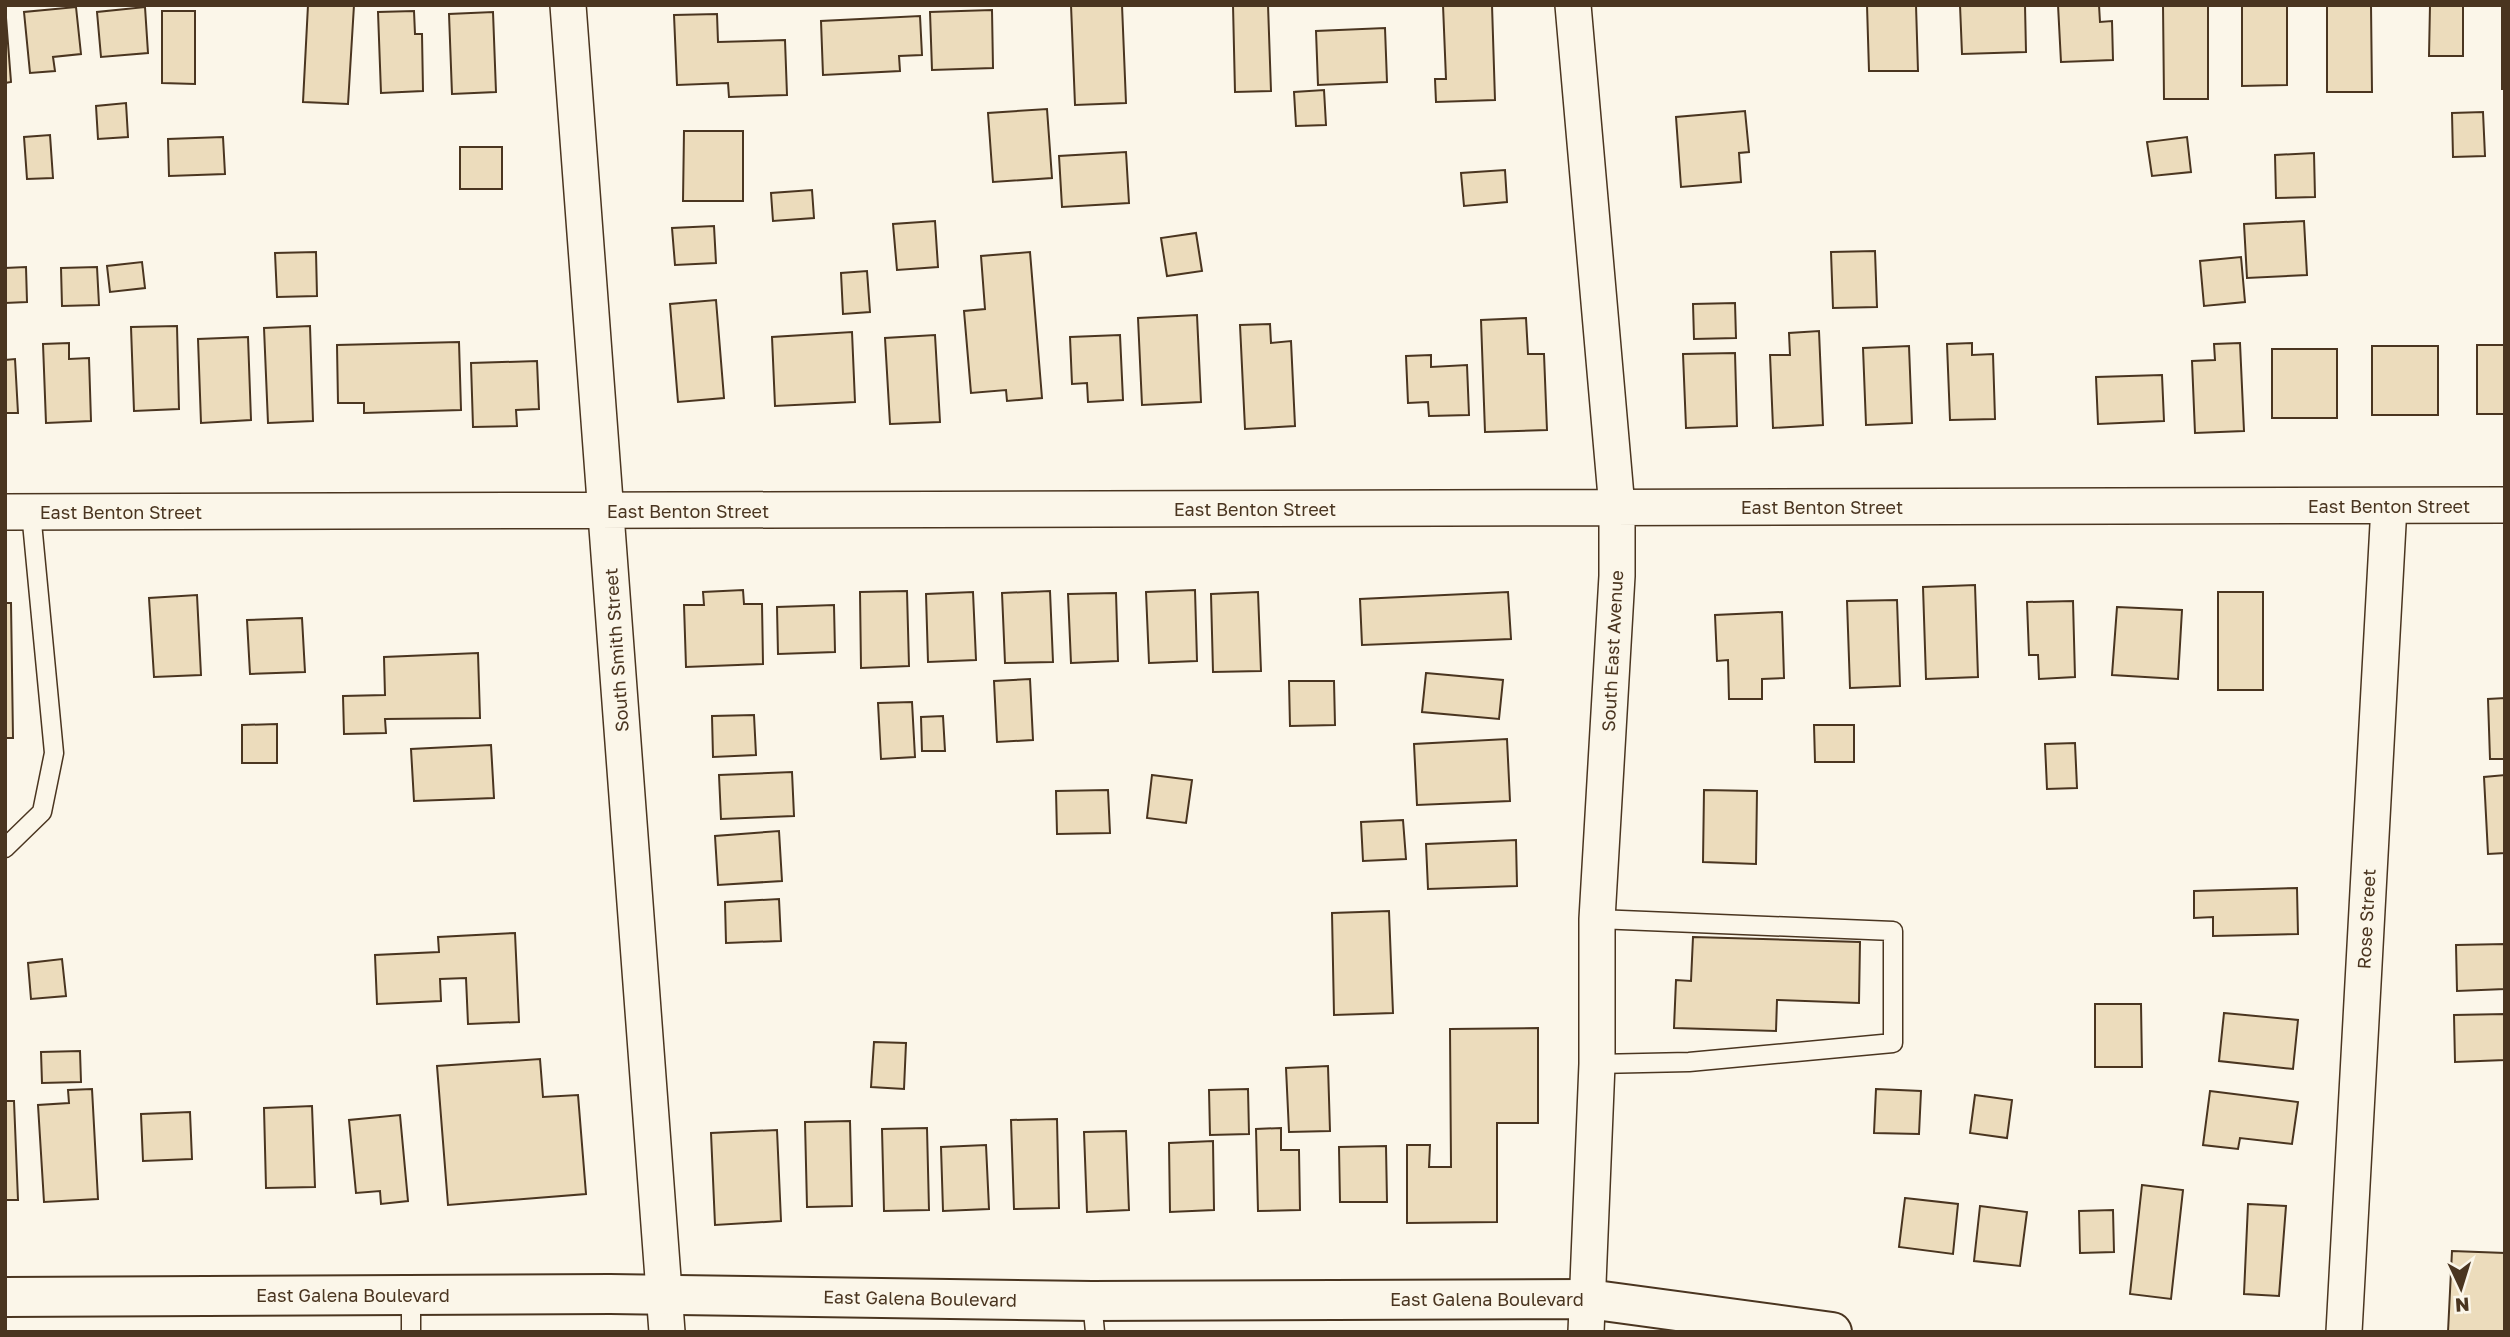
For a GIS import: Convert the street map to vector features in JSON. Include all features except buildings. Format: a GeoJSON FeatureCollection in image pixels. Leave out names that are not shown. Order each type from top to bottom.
{"type":"FeatureCollection","features":[{"type":"Feature","properties":{"kind":"main road","name":"East Galena Boulevard"},"geometry":{"type":"LineString","coordinates":[[5,1297],[411,1313],[663,1294],[1093,1316],[1587,1315],[1832,1332]]}},
{"type":"Feature","properties":{"kind":"street","name":"South Smith Street"},"geometry":{"type":"LineString","coordinates":[[568,5],[667,1332]]}},
{"type":"Feature","properties":{"kind":"street","name":"South East Avenue"},"geometry":{"type":"LineString","coordinates":[[1573,5],[1617,508],[1617,576],[1597,919],[1597,1064],[1587,1315]]}},
{"type":"Feature","properties":{"kind":"street","name":"East Benton Street"},"geometry":{"type":"LineString","coordinates":[[18,512],[2505,505]]}},
{"type":"Feature","properties":{"kind":"street","name":"Rose Street"},"geometry":{"type":"LineString","coordinates":[[2344,1332],[2389,506]]}},
{"type":"Feature","properties":{"kind":"lane"},"geometry":{"type":"LineString","coordinates":[[5,848],[42,812],[54,753],[18,512]]}},
{"type":"Feature","properties":{"kind":"lane"},"geometry":{"type":"LineString","coordinates":[[1597,919],[1893,931],[1893,1043],[1689,1062],[1597,1064]]}}]}
